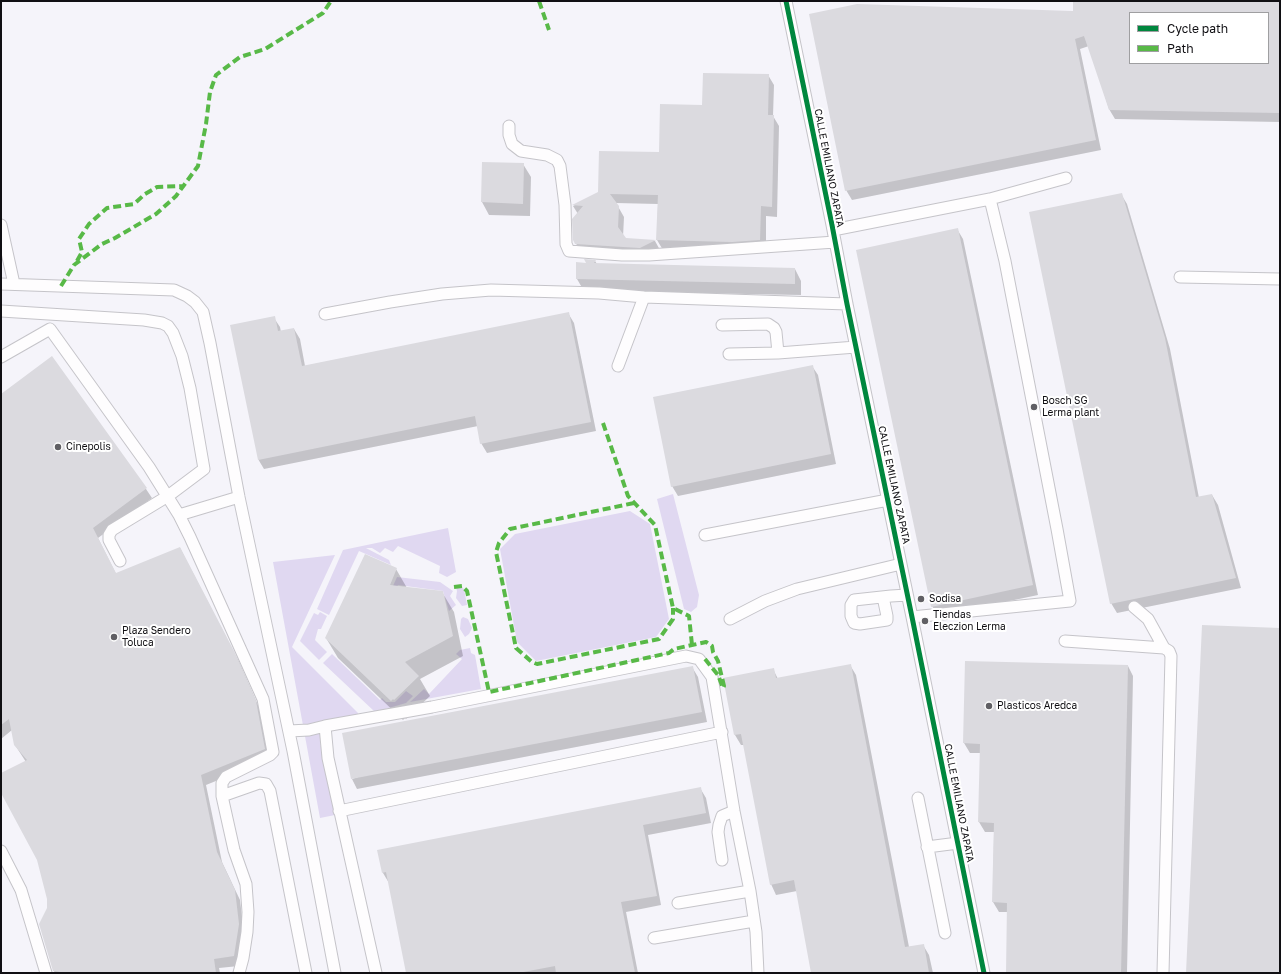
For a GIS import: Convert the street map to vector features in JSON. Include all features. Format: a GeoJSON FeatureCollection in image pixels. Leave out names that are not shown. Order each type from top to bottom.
{"type":"FeatureCollection","features":[{"type":"Feature","properties":{"kind":"street","name":"CALLE EMILIANO ZAPATA"},"geometry":{"type":"LineString","coordinates":[[786,1],[984,973]]}},
{"type":"Feature","properties":{"kind":"street"},"geometry":{"type":"LineString","coordinates":[[509,126],[509,135],[512,144],[520,151],[547,155],[557,160],[560,166],[565,205],[566,244],[569,251],[622,255],[649,255],[835,242]]}},
{"type":"Feature","properties":{"kind":"street"},"geometry":{"type":"LineString","coordinates":[[833,230],[990,199],[1066,178]]}},
{"type":"Feature","properties":{"kind":"street"},"geometry":{"type":"LineString","coordinates":[[912,617],[1070,601],[1005,261],[990,199]]}},
{"type":"Feature","properties":{"kind":"street"},"geometry":{"type":"LineString","coordinates":[[1,225],[14,284]]}},
{"type":"Feature","properties":{"kind":"street"},"geometry":{"type":"LineString","coordinates":[[1180,277],[1280,279]]}},
{"type":"Feature","properties":{"kind":"street"},"geometry":{"type":"LineString","coordinates":[[1,284],[174,290],[187,296],[195,302],[203,312],[239,497],[289,731],[335,973]]}},
{"type":"Feature","properties":{"kind":"street"},"geometry":{"type":"LineString","coordinates":[[325,314],[442,294],[491,290],[599,293],[644,297],[847,304]]}},
{"type":"Feature","properties":{"kind":"street"},"geometry":{"type":"LineString","coordinates":[[618,366],[644,297]]}},
{"type":"Feature","properties":{"kind":"street"},"geometry":{"type":"LineString","coordinates":[[1,311],[144,320],[162,323],[168,326],[173,333],[182,356],[190,388],[204,468],[168,496],[112,530],[108,534],[108,540],[120,561]]}},
{"type":"Feature","properties":{"kind":"street"},"geometry":{"type":"LineString","coordinates":[[40,314],[150,468],[180,515],[263,699],[273,752],[270,755],[226,777],[222,783],[222,796],[234,850],[246,884],[248,912],[247,932],[243,958],[238,973]]}},
{"type":"Feature","properties":{"kind":"street"},"geometry":{"type":"LineString","coordinates":[[722,326],[771,325],[776,332],[778,353]]}},
{"type":"Feature","properties":{"kind":"street"},"geometry":{"type":"LineString","coordinates":[[1,356],[50,329]]}},
{"type":"Feature","properties":{"kind":"street"},"geometry":{"type":"LineString","coordinates":[[729,354],[778,353],[856,347]]}},
{"type":"Feature","properties":{"kind":"street"},"geometry":{"type":"LineString","coordinates":[[180,515],[239,497]]}},
{"type":"Feature","properties":{"kind":"street"},"geometry":{"type":"LineString","coordinates":[[705,535],[888,500]]}},
{"type":"Feature","properties":{"kind":"street"},"geometry":{"type":"LineString","coordinates":[[730,619],[765,601],[797,589],[901,564]]}},
{"type":"Feature","properties":{"kind":"street"},"geometry":{"type":"LineString","coordinates":[[884,597],[907,595]]}},
{"type":"Feature","properties":{"kind":"street"},"geometry":{"type":"LineString","coordinates":[[1134,606],[1148,619],[1164,648]]}},
{"type":"Feature","properties":{"kind":"street"},"geometry":{"type":"LineString","coordinates":[[1065,641],[1164,648],[1169,651],[1163,973]]}},
{"type":"Feature","properties":{"kind":"street"},"geometry":{"type":"LineString","coordinates":[[289,731],[309,730],[432,707],[686,656],[699,659],[712,677],[734,811],[750,891],[756,932],[758,973]]}},
{"type":"Feature","properties":{"kind":"street"},"geometry":{"type":"LineString","coordinates":[[325,726],[326,749],[376,973]]}},
{"type":"Feature","properties":{"kind":"street"},"geometry":{"type":"LineString","coordinates":[[340,811],[722,732]]}},
{"type":"Feature","properties":{"kind":"street"},"geometry":{"type":"LineString","coordinates":[[222,796],[259,783],[266,784],[270,791],[306,973]]}},
{"type":"Feature","properties":{"kind":"street"},"geometry":{"type":"LineString","coordinates":[[918,798],[945,933]]}},
{"type":"Feature","properties":{"kind":"street"},"geometry":{"type":"LineString","coordinates":[[722,860],[718,832],[719,825],[722,816],[734,811]]}},
{"type":"Feature","properties":{"kind":"street"},"geometry":{"type":"LineString","coordinates":[[927,847],[958,843]]}},
{"type":"Feature","properties":{"kind":"street"},"geometry":{"type":"LineString","coordinates":[[1,851],[21,890],[46,973]]}},
{"type":"Feature","properties":{"kind":"street"},"geometry":{"type":"LineString","coordinates":[[678,903],[750,891]]}},
{"type":"Feature","properties":{"kind":"street"},"geometry":{"type":"LineString","coordinates":[[654,938],[754,921]]}},
{"type":"Feature","properties":{"kind":"shaded area"},"geometry":{"type":"Polygon","coordinates":[[[673,494],[699,595],[697,607],[691,612],[684,609],[657,499],[673,494]]]}},
{"type":"Feature","properties":{"kind":"shaded area"},"geometry":{"type":"Polygon","coordinates":[[[630,511],[650,524],[669,619],[656,637],[536,661],[517,642],[500,549],[515,534],[630,511]]]}},
{"type":"Feature","properties":{"kind":"shaded area"},"geometry":{"type":"Polygon","coordinates":[[[448,528],[456,572],[447,577],[439,573],[440,566],[398,546],[393,552],[385,548],[380,553],[372,548],[366,548],[389,560],[391,565],[359,551],[329,615],[317,609],[343,550],[448,528]]]}},
{"type":"Feature","properties":{"kind":"shaded area"},"geometry":{"type":"Polygon","coordinates":[[[335,555],[292,647],[358,713],[357,718],[323,734],[320,742],[335,815],[320,818],[273,562],[335,555]]]}},
{"type":"Feature","properties":{"kind":"shaded area"},"geometry":{"type":"Polygon","coordinates":[[[397,577],[440,582],[453,591],[450,596],[456,605],[449,611],[443,591],[398,585],[381,625],[375,626],[397,577]]]}},
{"type":"Feature","properties":{"kind":"shaded area"},"geometry":{"type":"Polygon","coordinates":[[[456,587],[461,587],[464,589],[467,605],[462,606],[456,598],[456,587]]]}},
{"type":"Feature","properties":{"kind":"shaded area"},"geometry":{"type":"Polygon","coordinates":[[[320,612],[327,616],[321,629],[318,629],[315,640],[327,652],[319,660],[300,641],[314,613],[318,615],[320,612]]]}},
{"type":"Feature","properties":{"kind":"shaded area"},"geometry":{"type":"Polygon","coordinates":[[[463,617],[468,619],[472,628],[469,634],[465,637],[460,629],[461,619],[463,617]]]}},
{"type":"Feature","properties":{"kind":"shaded area"},"geometry":{"type":"Polygon","coordinates":[[[470,648],[471,653],[475,655],[481,689],[410,702],[424,689],[429,694],[462,659],[456,654],[460,650],[470,648]]]}},
{"type":"Feature","properties":{"kind":"shaded area"},"geometry":{"type":"Polygon","coordinates":[[[332,654],[380,700],[382,698],[386,702],[395,702],[406,691],[413,696],[406,703],[375,712],[323,663],[332,654]]]}},
{"type":"Feature","properties":{"kind":"building"},"geometry":{"type":"Polygon","coordinates":[[[1073,1],[1280,1],[1280,113],[1109,110],[1084,36],[1075,39],[1096,140],[845,191],[809,14],[857,4],[1073,11],[1073,1]]]}},
{"type":"Feature","properties":{"kind":"building"},"geometry":{"type":"Polygon","coordinates":[[[703,73],[769,74],[768,115],[774,115],[772,207],[761,206],[760,240],[732,242],[656,240],[640,248],[575,244],[573,240],[572,219],[583,206],[572,205],[598,192],[599,151],[659,152],[660,104],[702,105],[703,73]],[[610,194],[619,206],[618,227],[626,238],[656,240],[658,195],[610,194]]]}},
{"type":"Feature","properties":{"kind":"building"},"geometry":{"type":"Polygon","coordinates":[[[482,162],[524,163],[523,204],[481,202],[482,162]]]}},
{"type":"Feature","properties":{"kind":"building"},"geometry":{"type":"Polygon","coordinates":[[[1122,193],[1165,338],[1196,497],[1212,494],[1236,578],[1110,604],[1029,212],[1122,193]]]}},
{"type":"Feature","properties":{"kind":"building"},"geometry":{"type":"Polygon","coordinates":[[[958,228],[1033,585],[931,607],[856,250],[958,228]]]}},
{"type":"Feature","properties":{"kind":"building"},"geometry":{"type":"Polygon","coordinates":[[[584,259],[596,260],[594,263],[795,268],[795,284],[576,279],[576,262],[586,263],[584,259]]]}},
{"type":"Feature","properties":{"kind":"building"},"geometry":{"type":"Polygon","coordinates":[[[569,312],[591,422],[480,444],[475,416],[258,460],[230,325],[275,316],[278,331],[294,328],[302,366],[569,312]]]}},
{"type":"Feature","properties":{"kind":"building","name":"Plaza Sendero Toluca"},"geometry":{"type":"Polygon","coordinates":[[[52,356],[147,488],[93,528],[116,573],[180,547],[234,651],[256,701],[265,749],[201,775],[217,852],[235,890],[239,924],[234,956],[214,959],[216,973],[68,973],[53,971],[39,924],[47,908],[47,899],[37,860],[1,793],[1,773],[27,760],[14,745],[9,719],[1,725],[1,394],[52,356]]]}},
{"type":"Feature","properties":{"kind":"building"},"geometry":{"type":"Polygon","coordinates":[[[813,365],[831,454],[671,487],[653,397],[813,365]]]}},
{"type":"Feature","properties":{"kind":"building"},"geometry":{"type":"Polygon","coordinates":[[[365,554],[397,568],[390,585],[443,591],[453,636],[405,662],[419,676],[394,700],[393,699],[391,701],[325,638],[365,554]]]}},
{"type":"Feature","properties":{"kind":"building"},"geometry":{"type":"Polygon","coordinates":[[[1202,625],[1280,628],[1280,973],[1186,973],[1202,625]]]}},
{"type":"Feature","properties":{"kind":"building"},"geometry":{"type":"Polygon","coordinates":[[[965,661],[1128,665],[1121,973],[1006,973],[1007,903],[992,902],[994,823],[978,822],[980,744],[963,743],[965,661]]]}},
{"type":"Feature","properties":{"kind":"building"},"geometry":{"type":"Polygon","coordinates":[[[851,664],[905,947],[924,944],[929,973],[811,973],[794,880],[770,885],[741,734],[734,735],[723,678],[774,668],[776,678],[851,664]]]}},
{"type":"Feature","properties":{"kind":"building"},"geometry":{"type":"Polygon","coordinates":[[[693,666],[702,712],[351,779],[342,733],[693,666]]]}},
{"type":"Feature","properties":{"kind":"building"},"geometry":{"type":"Polygon","coordinates":[[[701,787],[706,813],[643,825],[657,896],[621,902],[635,973],[556,973],[555,966],[518,973],[406,973],[386,872],[382,873],[377,850],[701,787]]]}},
{"type":"Feature","properties":{"kind":"marked path"},"geometry":{"type":"LineString","coordinates":[[61,286],[74,265],[102,244],[156,214],[176,196],[198,166],[210,92],[216,75],[240,57],[265,49],[323,13],[331,1]]}},
{"type":"Feature","properties":{"kind":"marked path"},"geometry":{"type":"LineString","coordinates":[[539,1],[549,30]]}},
{"type":"Feature","properties":{"kind":"marked path"},"geometry":{"type":"LineString","coordinates":[[77,261],[82,252],[79,239],[89,224],[107,208],[134,204],[145,194],[157,187],[183,186]]}},
{"type":"Feature","properties":{"kind":"marked path"},"geometry":{"type":"LineString","coordinates":[[603,423],[628,496],[655,525],[673,608],[689,616],[692,645]]}},
{"type":"Feature","properties":{"kind":"marked path"},"geometry":{"type":"LineString","coordinates":[[634,503],[510,529],[499,543],[496,552],[516,648],[532,662],[537,664],[659,639],[673,619],[673,608]]}},
{"type":"Feature","properties":{"kind":"marked path"},"geometry":{"type":"LineString","coordinates":[[454,587],[462,586],[467,591],[489,692],[669,653],[674,649],[706,642],[712,646],[713,652],[718,661],[724,686],[723,688],[718,675],[705,659]]}},
{"type":"Feature","properties":{"kind":"cycle path"},"geometry":{"type":"LineString","coordinates":[[786,1],[984,973]]}},
{"type":"Feature","properties":{"kind":"place","name":"Bosch SG Lerma plant"},"geometry":{"type":"Point","coordinates":[1034,407]}},
{"type":"Feature","properties":{"kind":"place","name":"Cinepolis"},"geometry":{"type":"Point","coordinates":[58,447]}},
{"type":"Feature","properties":{"kind":"place","name":"Sodisa"},"geometry":{"type":"Point","coordinates":[921,599]}},
{"type":"Feature","properties":{"kind":"place","name":"Tiendas Eleczion Lerma"},"geometry":{"type":"Point","coordinates":[925,621]}},
{"type":"Feature","properties":{"kind":"place","name":"Plaza Sendero Toluca"},"geometry":{"type":"Point","coordinates":[114,637]}},
{"type":"Feature","properties":{"kind":"place","name":"Plasticos Aredca"},"geometry":{"type":"Point","coordinates":[989,706]}}]}
